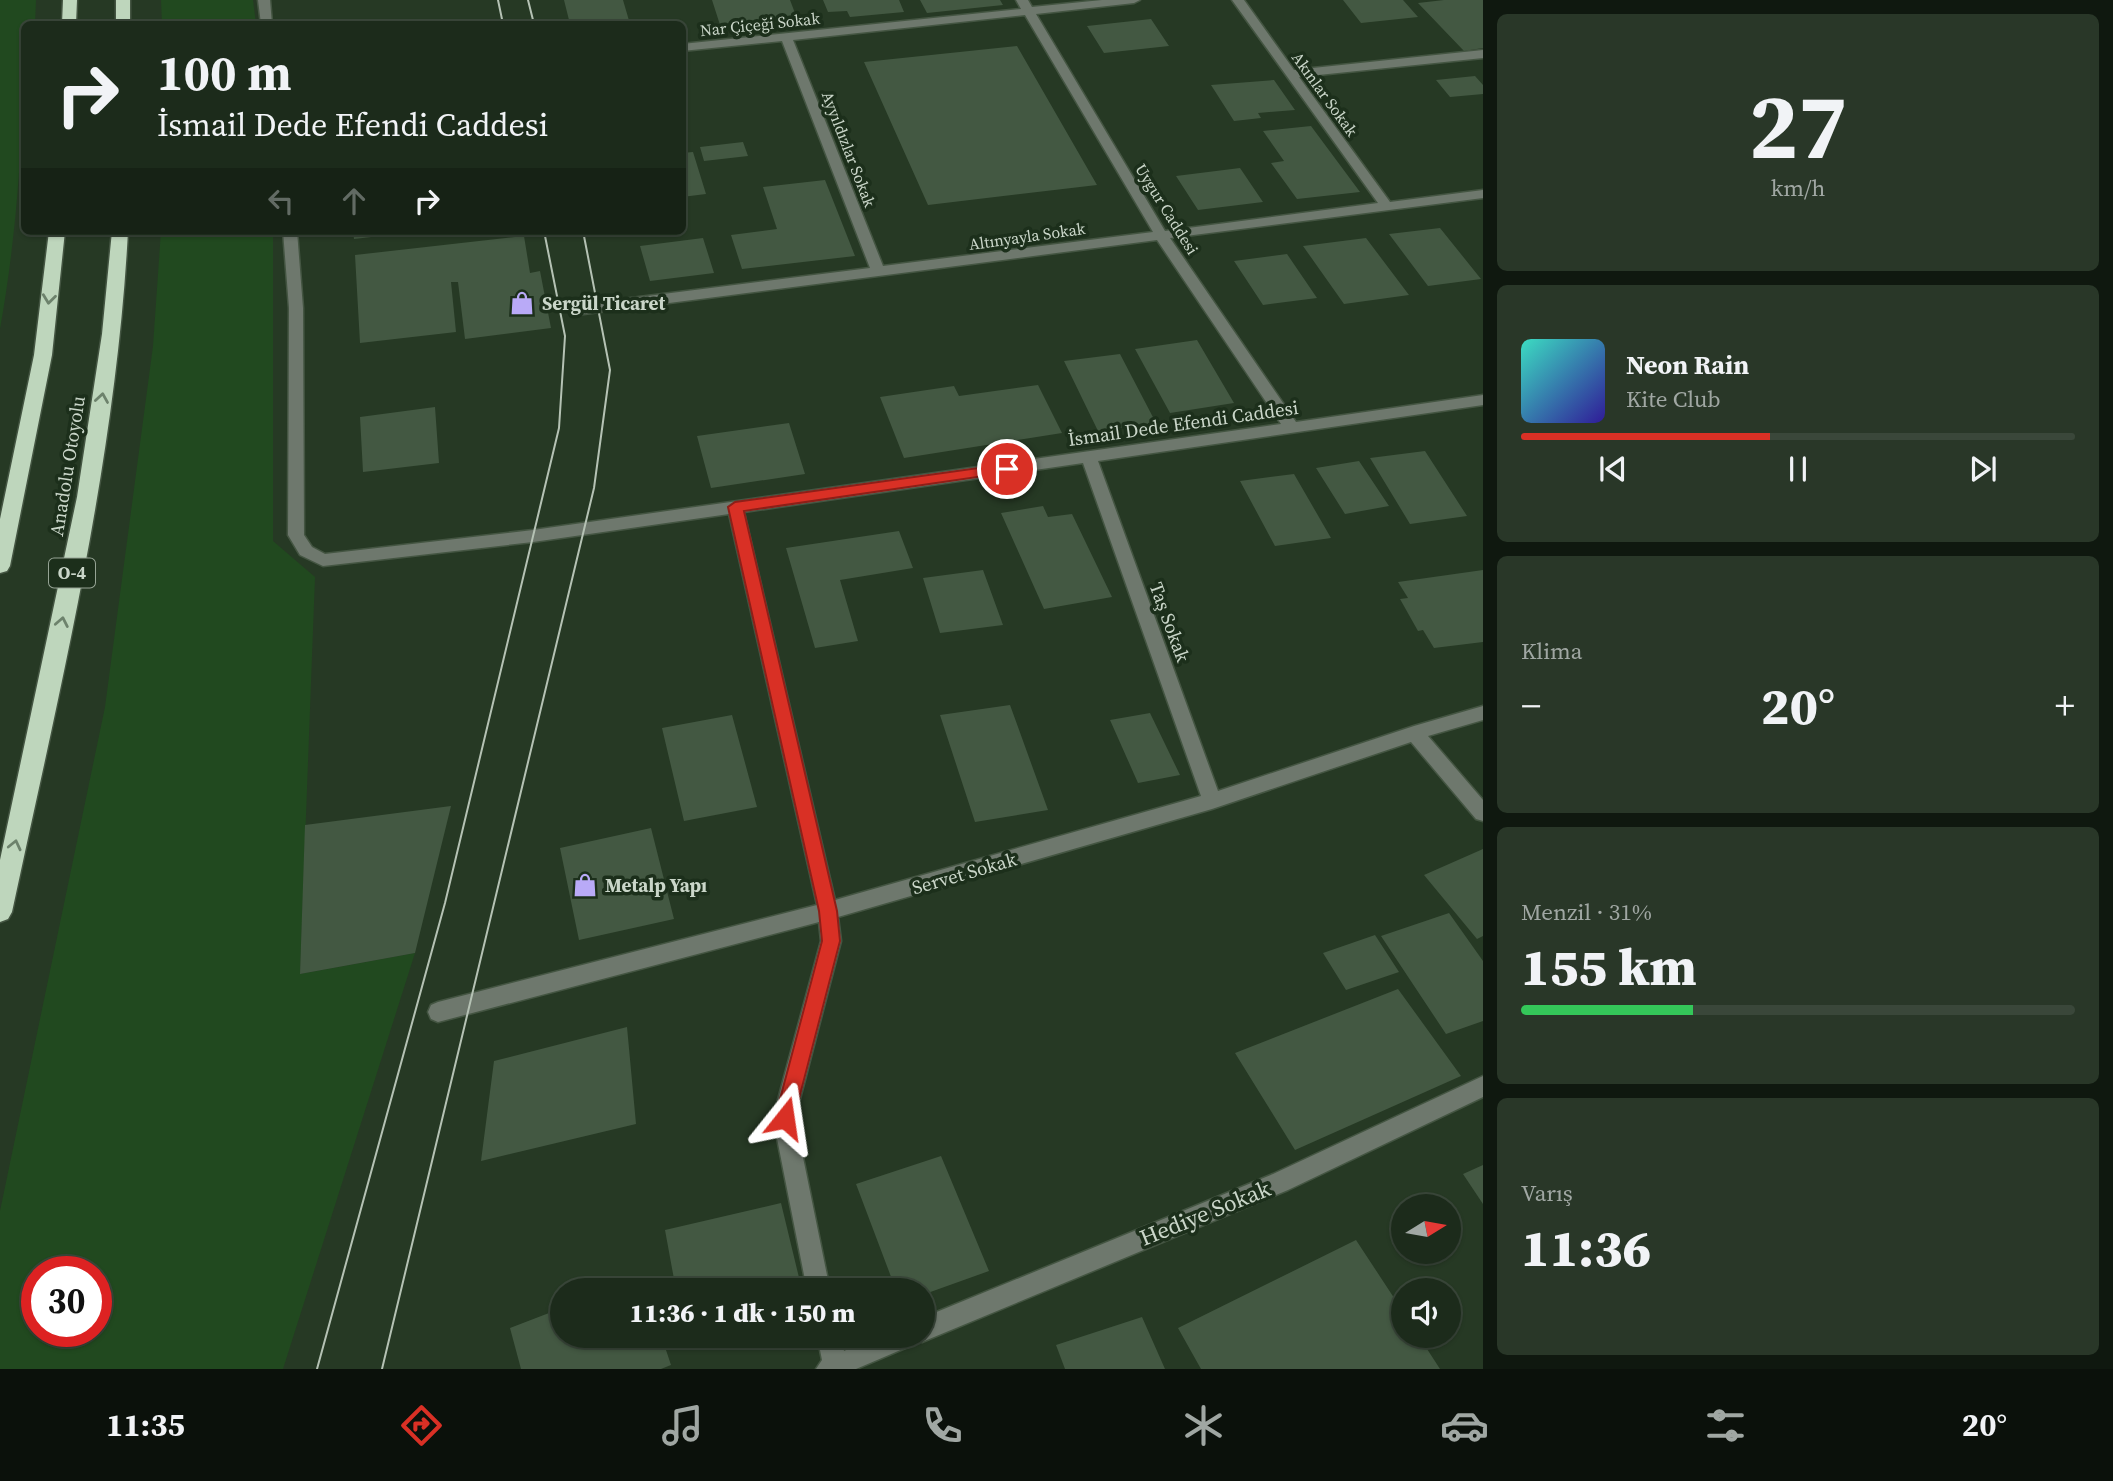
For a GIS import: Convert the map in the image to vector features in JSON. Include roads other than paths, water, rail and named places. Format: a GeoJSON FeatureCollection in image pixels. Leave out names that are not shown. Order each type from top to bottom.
{"type":"FeatureCollection","features":[{"type":"Feature","properties":{"kind":"highway"},"geometry":{"type":"LineString","coordinates":[[69,21],[70,0]]}},
{"type":"Feature","properties":{"kind":"highway"},"geometry":{"type":"LineString","coordinates":[[123,0],[123,21]]}},
{"type":"Feature","properties":{"kind":"highway"},"geometry":{"type":"LineString","coordinates":[[0,566],[43,355],[57,235]]}},
{"type":"Feature","properties":{"kind":"highway","name":"Anadolu Otoyolu"},"geometry":{"type":"LineString","coordinates":[[0,912],[45,709],[86,503],[108,354],[120,235]]}},
{"type":"Feature","properties":{"kind":"street"},"geometry":{"type":"LineString","coordinates":[[264,0],[267,21]]}},
{"type":"Feature","properties":{"kind":"street","name":"Nar Çiçeği Sokak"},"geometry":{"type":"LineString","coordinates":[[686,48],[1026,6],[1134,0]]}},
{"type":"Feature","properties":{"kind":"street","name":"Akınlar Sokak"},"geometry":{"type":"LineString","coordinates":[[1238,0],[1386,206]]}},
{"type":"Feature","properties":{"kind":"street","name":"Uygur Caddesi"},"geometry":{"type":"LineString","coordinates":[[1026,6],[1161,235],[1293,429]]}},
{"type":"Feature","properties":{"kind":"street","name":"Ayyıldızlar Sokak"},"geometry":{"type":"LineString","coordinates":[[786,37],[879,274]]}},
{"type":"Feature","properties":{"kind":"street"},"geometry":{"type":"LineString","coordinates":[[1292,74],[1483,54]]}},
{"type":"Feature","properties":{"kind":"street","name":"Altınyayla Sokak"},"geometry":{"type":"LineString","coordinates":[[576,310],[879,274],[1483,194]]}},
{"type":"Feature","properties":{"kind":"street","name":"İsmail Dede Efendi Caddesi"},"geometry":{"type":"LineString","coordinates":[[290,235],[296,308],[296,535],[306,551],[323,560],[345,560],[556,533],[1483,400]]}},
{"type":"Feature","properties":{"kind":"street","name":"Taş Sokak"},"geometry":{"type":"LineString","coordinates":[[1089,457],[1212,801]]}},
{"type":"Feature","properties":{"kind":"street"},"geometry":{"type":"LineString","coordinates":[[735,507],[828,911],[831,941],[785,1118],[818,1278]]}},
{"type":"Feature","properties":{"kind":"street","name":"Servet Sokak"},"geometry":{"type":"LineString","coordinates":[[438,1012],[828,911],[1212,801],[1414,733],[1483,713]]}},
{"type":"Feature","properties":{"kind":"street"},"geometry":{"type":"LineString","coordinates":[[1414,733],[1483,813]]}},
{"type":"Feature","properties":{"kind":"street","name":"Hediye Sokak"},"geometry":{"type":"LineString","coordinates":[[935,1325],[1280,1182],[1483,1086]]}},
{"type":"Feature","properties":{"kind":"street"},"geometry":{"type":"LineString","coordinates":[[830,1348],[832,1368],[879,1348]]}},
{"type":"Feature","properties":{"kind":"tram line"},"geometry":{"type":"LineString","coordinates":[[498,0],[502,21]]}},
{"type":"Feature","properties":{"kind":"tram line"},"geometry":{"type":"LineString","coordinates":[[528,0],[533,21]]}},
{"type":"Feature","properties":{"kind":"tram line"},"geometry":{"type":"LineString","coordinates":[[317,1369],[445,903],[559,428],[565,336],[545,235]]}},
{"type":"Feature","properties":{"kind":"tram line"},"geometry":{"type":"LineString","coordinates":[[382,1369],[594,488],[610,370],[584,235]]}},
{"type":"Feature","properties":{"kind":"place","name":"Sergül Ticaret"},"geometry":{"type":"Point","coordinates":[522,303]}},
{"type":"Feature","properties":{"kind":"place","name":"Metalp Yapı"},"geometry":{"type":"Point","coordinates":[585,885]}}]}
